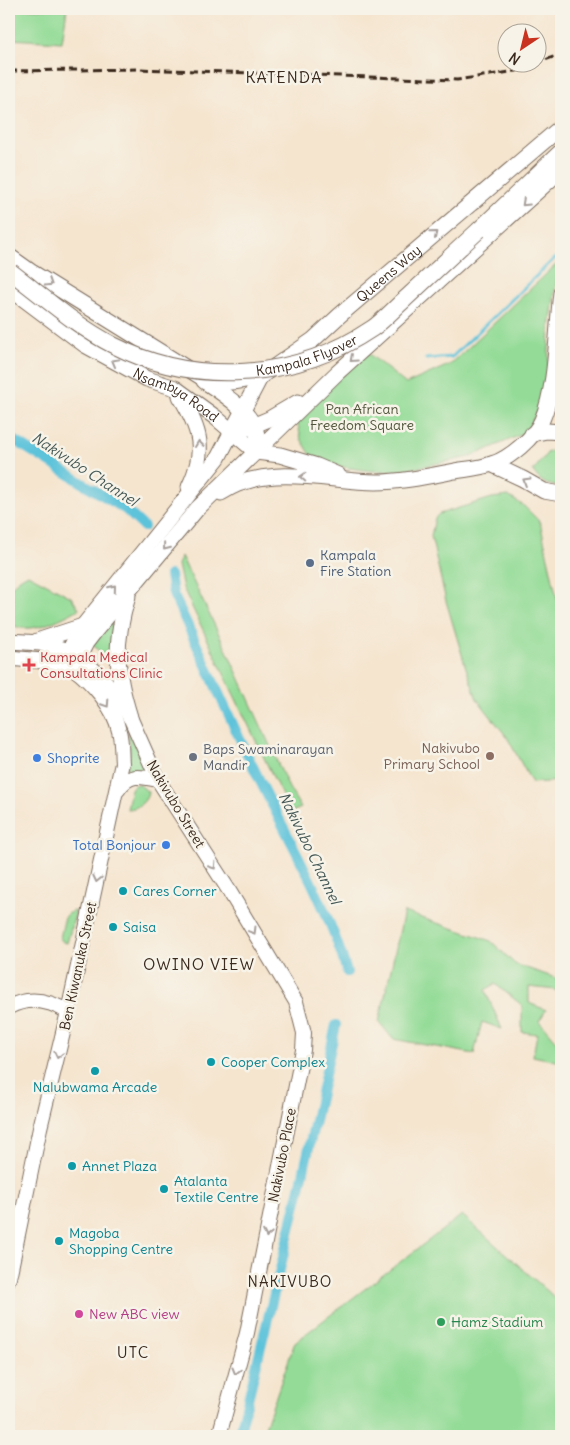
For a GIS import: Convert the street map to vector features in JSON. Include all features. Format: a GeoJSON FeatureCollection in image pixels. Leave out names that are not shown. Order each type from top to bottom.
{"type":"FeatureCollection","features":[{"type":"Feature","properties":{"kind":"highway","name":"Kampala Flyover"},"geometry":{"type":"LineString","coordinates":[[9,266],[89,331],[136,356],[163,365],[224,373],[288,366],[318,357],[374,327],[561,152]]}},
{"type":"Feature","properties":{"kind":"main road","name":"Queens Way"},"geometry":{"type":"LineString","coordinates":[[180,506],[218,458],[261,376],[313,340],[353,303],[561,127]]}},
{"type":"Feature","properties":{"kind":"main road"},"geometry":{"type":"LineString","coordinates":[[9,658],[70,659],[129,592],[197,509],[322,387],[561,170]]}},
{"type":"Feature","properties":{"kind":"main road"},"geometry":{"type":"LineString","coordinates":[[9,266],[30,271],[188,370],[231,400],[254,426],[257,435],[256,452]]}},
{"type":"Feature","properties":{"kind":"main road","name":"Nsambya Road"},"geometry":{"type":"LineString","coordinates":[[9,288],[85,346],[146,379],[175,388],[232,431],[256,452]]}},
{"type":"Feature","properties":{"kind":"main road"},"geometry":{"type":"LineString","coordinates":[[197,509],[232,486],[257,478],[298,476],[378,482],[414,478],[491,464],[508,456],[542,422],[549,396],[561,293]]}},
{"type":"Feature","properties":{"kind":"main road"},"geometry":{"type":"LineString","coordinates":[[557,327],[561,354]]}},
{"type":"Feature","properties":{"kind":"main road"},"geometry":{"type":"LineString","coordinates":[[188,370],[201,377],[222,383],[244,381],[261,376]]}},
{"type":"Feature","properties":{"kind":"main road"},"geometry":{"type":"LineString","coordinates":[[232,431],[254,426],[284,412],[322,387]]}},
{"type":"Feature","properties":{"kind":"main road"},"geometry":{"type":"LineString","coordinates":[[70,659],[83,626],[180,506],[197,470],[200,454],[196,424],[175,388]]}},
{"type":"Feature","properties":{"kind":"main road"},"geometry":{"type":"LineString","coordinates":[[532,434],[552,431],[561,432]]}},
{"type":"Feature","properties":{"kind":"main road"},"geometry":{"type":"LineString","coordinates":[[256,452],[280,455],[317,466],[351,480]]}},
{"type":"Feature","properties":{"kind":"main road"},"geometry":{"type":"LineString","coordinates":[[491,464],[523,478],[544,491],[561,494]]}},
{"type":"Feature","properties":{"kind":"main road"},"geometry":{"type":"LineString","coordinates":[[129,592],[119,630],[118,656],[122,692],[130,717]]}},
{"type":"Feature","properties":{"kind":"main road"},"geometry":{"type":"LineString","coordinates":[[30,642],[83,626]]}},
{"type":"Feature","properties":{"kind":"main road"},"geometry":{"type":"LineString","coordinates":[[9,641],[40,643],[70,659]]}},
{"type":"Feature","properties":{"kind":"main road","name":"Nakivubo Street"},"geometry":{"type":"LineString","coordinates":[[70,659],[106,682],[130,717],[158,780],[228,889]]}},
{"type":"Feature","properties":{"kind":"main road","name":"Ben Kiwanuka Street"},"geometry":{"type":"LineString","coordinates":[[9,1278],[40,1128],[68,1012],[122,763],[118,726],[104,700],[70,659]]}},
{"type":"Feature","properties":{"kind":"main road"},"geometry":{"type":"LineString","coordinates":[[116,793],[124,781],[132,778],[139,777],[158,780]]}},
{"type":"Feature","properties":{"kind":"main road","name":"Nakivubo Place"},"geometry":{"type":"LineString","coordinates":[[219,1436],[247,1333],[301,1060],[304,1033],[296,1002],[228,889]]}},
{"type":"Feature","properties":{"kind":"main road"},"geometry":{"type":"LineString","coordinates":[[9,1007],[24,1001],[38,1000],[56,1004],[68,1012]]}},
{"type":"Feature","properties":{"kind":"green space"},"geometry":{"type":"Polygon","coordinates":[[[9,9],[67,9],[62,42],[9,39],[9,9]]]}},
{"type":"Feature","properties":{"kind":"green space","name":"Pan African Freedom Square"},"geometry":{"type":"Polygon","coordinates":[[[559,262],[550,327],[548,370],[541,405],[525,433],[470,457],[400,471],[371,471],[329,465],[311,455],[301,439],[298,424],[306,400],[358,345],[406,384],[451,364],[559,262]]]}},
{"type":"Feature","properties":{"kind":"green space"},"geometry":{"type":"Polygon","coordinates":[[[552,451],[561,454],[560,486],[544,483],[533,471],[548,452],[552,451]]]}},
{"type":"Feature","properties":{"kind":"green space"},"geometry":{"type":"Polygon","coordinates":[[[508,496],[524,506],[540,522],[561,616],[561,781],[532,783],[507,737],[477,699],[446,601],[431,536],[435,518],[439,514],[492,498],[508,496]]]}},
{"type":"Feature","properties":{"kind":"green space"},"geometry":{"type":"Polygon","coordinates":[[[181,556],[229,655],[289,788],[301,808],[292,812],[286,804],[183,588],[178,565],[181,556]]]}},
{"type":"Feature","properties":{"kind":"green space"},"geometry":{"type":"Polygon","coordinates":[[[28,574],[71,597],[79,609],[54,622],[35,627],[17,627],[9,623],[9,594],[14,584],[28,574]]]}},
{"type":"Feature","properties":{"kind":"green space"},"geometry":{"type":"Polygon","coordinates":[[[115,615],[111,631],[111,654],[102,654],[91,643],[115,615]]]}},
{"type":"Feature","properties":{"kind":"green space"},"geometry":{"type":"Polygon","coordinates":[[[128,731],[149,770],[137,770],[127,773],[130,752],[128,731]]]}},
{"type":"Feature","properties":{"kind":"green space"},"geometry":{"type":"Polygon","coordinates":[[[139,784],[148,792],[146,799],[138,806],[127,809],[131,789],[134,785],[139,784]]]}},
{"type":"Feature","properties":{"kind":"green space"},"geometry":{"type":"Polygon","coordinates":[[[73,911],[76,912],[67,943],[63,942],[60,938],[65,916],[73,911]]]}},
{"type":"Feature","properties":{"kind":"green space"},"geometry":{"type":"Polygon","coordinates":[[[404,912],[491,941],[515,964],[561,980],[561,1001],[556,990],[529,987],[529,1003],[546,1010],[539,1021],[561,1046],[561,1062],[533,1056],[537,1034],[522,1032],[522,1005],[495,984],[485,990],[502,1029],[482,1022],[474,1054],[393,1039],[379,1022],[404,912]]]}},
{"type":"Feature","properties":{"kind":"green space","name":"Hamz Stadium"},"geometry":{"type":"Polygon","coordinates":[[[462,1215],[561,1303],[561,1436],[262,1436],[295,1342],[462,1215]]]}},
{"type":"Feature","properties":{"kind":"waterway"},"geometry":{"type":"LineString","coordinates":[[426,359],[452,357],[555,258]]}},
{"type":"Feature","properties":{"kind":"waterway","name":"Nakivubo Channel"},"geometry":{"type":"LineString","coordinates":[[9,437],[126,510],[144,527]]}},
{"type":"Feature","properties":{"kind":"waterway","name":"Nakivubo Channel"},"geometry":{"type":"LineString","coordinates":[[170,575],[173,594],[252,765],[320,901],[347,972]]}},
{"type":"Feature","properties":{"kind":"waterway","name":"Nakivubo Channel"},"geometry":{"type":"LineString","coordinates":[[239,1436],[301,1184],[336,1025]]}},
{"type":"Feature","properties":{"kind":"railway"},"geometry":{"type":"LineString","coordinates":[[9,71],[138,69],[457,80],[516,71],[561,54]]}},
{"type":"Feature","properties":{"kind":"place","name":"Kampala Fire Station"},"geometry":{"type":"Point","coordinates":[310,563]}},
{"type":"Feature","properties":{"kind":"place","name":"Kampala Medical Consultations Clinic"},"geometry":{"type":"Point","coordinates":[29,665]}},
{"type":"Feature","properties":{"kind":"place","name":"Nakivubo Primary School"},"geometry":{"type":"Point","coordinates":[490,756]}},
{"type":"Feature","properties":{"kind":"place","name":"Baps Swaminarayan Mandir"},"geometry":{"type":"Point","coordinates":[193,757]}},
{"type":"Feature","properties":{"kind":"place","name":"Shoprite"},"geometry":{"type":"Point","coordinates":[37,758]}},
{"type":"Feature","properties":{"kind":"place","name":"Total Bonjour"},"geometry":{"type":"Point","coordinates":[166,845]}},
{"type":"Feature","properties":{"kind":"place","name":"Cares Corner"},"geometry":{"type":"Point","coordinates":[123,891]}},
{"type":"Feature","properties":{"kind":"place","name":"Saisa"},"geometry":{"type":"Point","coordinates":[113,927]}},
{"type":"Feature","properties":{"kind":"place","name":"Cooper Complex"},"geometry":{"type":"Point","coordinates":[211,1062]}},
{"type":"Feature","properties":{"kind":"place","name":"Nalubwama Arcade"},"geometry":{"type":"Point","coordinates":[95,1071]}},
{"type":"Feature","properties":{"kind":"place","name":"Annet Plaza"},"geometry":{"type":"Point","coordinates":[72,1166]}},
{"type":"Feature","properties":{"kind":"place","name":"Atalanta Textile Centre"},"geometry":{"type":"Point","coordinates":[164,1189]}},
{"type":"Feature","properties":{"kind":"place","name":"Magoba Shopping Centre"},"geometry":{"type":"Point","coordinates":[59,1241]}},
{"type":"Feature","properties":{"kind":"place","name":"New ABC view"},"geometry":{"type":"Point","coordinates":[79,1314]}},
{"type":"Feature","properties":{"kind":"place","name":"Hamz Stadium"},"geometry":{"type":"Point","coordinates":[441,1322]}},
{"type":"Feature","properties":{"kind":"district","name":"KATENDA"},"geometry":{"type":"Point","coordinates":[284,77]}},
{"type":"Feature","properties":{"kind":"district","name":"OWINO VIEW"},"geometry":{"type":"Point","coordinates":[199,964]}},
{"type":"Feature","properties":{"kind":"district","name":"NAKIVUBO"},"geometry":{"type":"Point","coordinates":[290,1281]}},
{"type":"Feature","properties":{"kind":"district","name":"UTC"},"geometry":{"type":"Point","coordinates":[133,1352]}}]}
